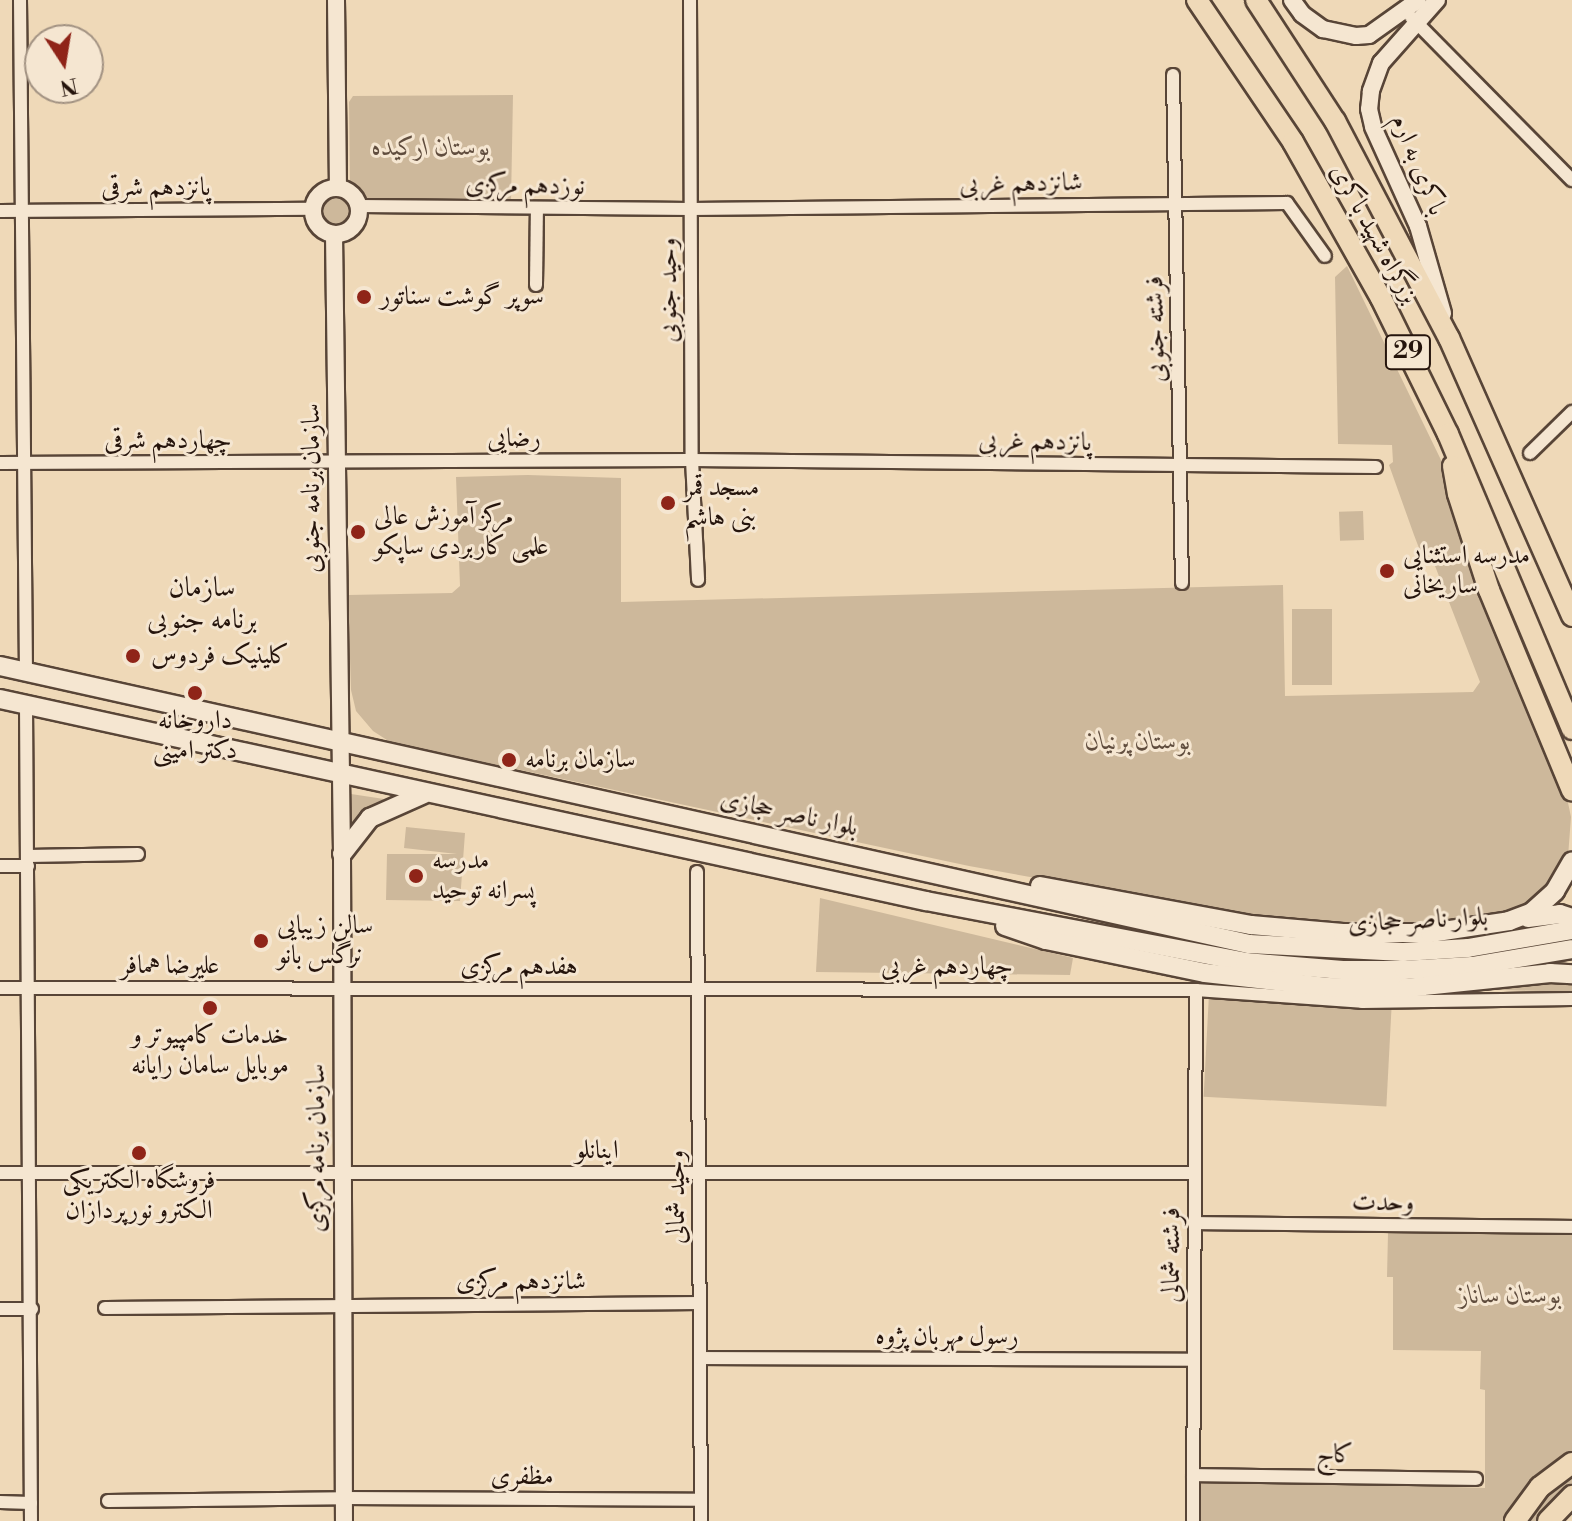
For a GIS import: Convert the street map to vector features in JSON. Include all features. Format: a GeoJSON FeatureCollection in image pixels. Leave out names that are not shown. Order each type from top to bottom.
{"type":"FeatureCollection","features":[{"type":"Feature","properties":{"kind":"highway","name":"بزرگراه شهید باکری"},"geometry":{"type":"LineString","coordinates":[[1197,0],[1255,82],[1325,194],[1448,434],[1572,729]]}},
{"type":"Feature","properties":{"kind":"highway","name":"بزرگراه شهید باکری"},"geometry":{"type":"LineString","coordinates":[[1256,0],[1335,121],[1449,338],[1572,616]]}},
{"type":"Feature","properties":{"kind":"highway"},"geometry":{"type":"LineString","coordinates":[[1448,434],[1458,494],[1489,590],[1572,791]]}},
{"type":"Feature","properties":{"kind":"highway"},"geometry":{"type":"LineString","coordinates":[[1515,1521],[1540,1487],[1572,1463]]}},
{"type":"Feature","properties":{"kind":"highway"},"geometry":{"type":"LineString","coordinates":[[1548,1521],[1572,1496]]}},
{"type":"Feature","properties":{"kind":"main road","name":"بلوار ناصر حجازی"},"geometry":{"type":"LineString","coordinates":[[0,666],[1249,944],[1403,952],[1468,948],[1544,955],[1572,930]]}},
{"type":"Feature","properties":{"kind":"main road","name":"بلوار ناصر حجازی"},"geometry":{"type":"LineString","coordinates":[[0,699],[424,794],[926,901],[1245,962],[1302,967],[1417,969],[1472,966],[1572,949]]}},
{"type":"Feature","properties":{"kind":"main road"},"geometry":{"type":"LineString","coordinates":[[342,854],[370,818],[424,794]]}},
{"type":"Feature","properties":{"kind":"main road"},"geometry":{"type":"LineString","coordinates":[[1509,921],[1545,902],[1563,880],[1572,861]]}},
{"type":"Feature","properties":{"kind":"main road"},"geometry":{"type":"LineString","coordinates":[[933,872],[1040,886],[1188,916],[1292,930],[1430,933],[1560,914],[1572,918]]}},
{"type":"Feature","properties":{"kind":"main road"},"geometry":{"type":"LineString","coordinates":[[1544,955],[1572,965]]}},
{"type":"Feature","properties":{"kind":"main road"},"geometry":{"type":"LineString","coordinates":[[1544,955],[1572,974]]}},
{"type":"Feature","properties":{"kind":"street"},"geometry":{"type":"LineString","coordinates":[[20,0],[26,672]]}},
{"type":"Feature","properties":{"kind":"street"},"geometry":{"type":"LineString","coordinates":[[336,0],[338,188]]}},
{"type":"Feature","properties":{"kind":"street","name":"وحید جنوبی"},"geometry":{"type":"LineString","coordinates":[[690,0],[692,460],[698,580]]}},
{"type":"Feature","properties":{"kind":"street"},"geometry":{"type":"LineString","coordinates":[[1292,0],[1302,14],[1341,35],[1369,35],[1437,0]]}},
{"type":"Feature","properties":{"kind":"street"},"geometry":{"type":"LineString","coordinates":[[1413,11],[1572,180]]}},
{"type":"Feature","properties":{"kind":"street","name":"باکری به ارم"},"geometry":{"type":"LineString","coordinates":[[1413,11],[1381,63],[1371,91],[1369,109],[1373,127],[1418,226],[1449,338]]}},
{"type":"Feature","properties":{"kind":"street","name":"فرشته جنوبی"},"geometry":{"type":"LineString","coordinates":[[1173,75],[1182,583]]}},
{"type":"Feature","properties":{"kind":"street"},"geometry":{"type":"LineString","coordinates":[[338,188],[351,193],[359,206],[354,226],[334,234],[321,229],[313,209],[324,191],[338,188]]}},
{"type":"Feature","properties":{"kind":"street","name":"شانزدهم غربی"},"geometry":{"type":"LineString","coordinates":[[691,209],[1287,203],[1325,256]]}},
{"type":"Feature","properties":{"kind":"street","name":"نوزدهم مرکزی"},"geometry":{"type":"LineString","coordinates":[[359,206],[691,209]]}},
{"type":"Feature","properties":{"kind":"street"},"geometry":{"type":"LineString","coordinates":[[536,285],[537,208]]}},
{"type":"Feature","properties":{"kind":"street","name":"پانزدهم شرقی"},"geometry":{"type":"LineString","coordinates":[[0,211],[313,209]]}},
{"type":"Feature","properties":{"kind":"street","name":"سازمان برنامه جنوبی"},"geometry":{"type":"LineString","coordinates":[[334,234],[339,775]]}},
{"type":"Feature","properties":{"kind":"street"},"geometry":{"type":"LineString","coordinates":[[1530,453],[1572,412]]}},
{"type":"Feature","properties":{"kind":"street","name":"پانزدهم غربی"},"geometry":{"type":"LineString","coordinates":[[692,460],[1376,467]]}},
{"type":"Feature","properties":{"kind":"street","name":"رضایی"},"geometry":{"type":"LineString","coordinates":[[336,462],[692,460]]}},
{"type":"Feature","properties":{"kind":"street","name":"چهاردهم شرقی"},"geometry":{"type":"LineString","coordinates":[[0,463],[336,462]]}},
{"type":"Feature","properties":{"kind":"street"},"geometry":{"type":"LineString","coordinates":[[26,704],[31,1521]]}},
{"type":"Feature","properties":{"kind":"street","name":"سازمان برنامه مرکزی"},"geometry":{"type":"LineString","coordinates":[[339,775],[342,854],[340,988],[344,1521]]}},
{"type":"Feature","properties":{"kind":"street"},"geometry":{"type":"LineString","coordinates":[[0,866],[28,861],[138,854]]}},
{"type":"Feature","properties":{"kind":"street","name":"وحید شمالی"},"geometry":{"type":"LineString","coordinates":[[697,872],[701,1521]]}},
{"type":"Feature","properties":{"kind":"street","name":"علیرضا همافر"},"geometry":{"type":"LineString","coordinates":[[0,988],[340,988]]}},
{"type":"Feature","properties":{"kind":"street","name":"هفدهم مرکزی"},"geometry":{"type":"LineString","coordinates":[[340,988],[698,989]]}},
{"type":"Feature","properties":{"kind":"street","name":"چهاردهم غربی"},"geometry":{"type":"LineString","coordinates":[[698,989],[1196,990]]}},
{"type":"Feature","properties":{"kind":"street"},"geometry":{"type":"LineString","coordinates":[[1196,990],[1362,1002],[1572,999]]}},
{"type":"Feature","properties":{"kind":"street","name":"فرشته شمالی"},"geometry":{"type":"LineString","coordinates":[[1193,1521],[1196,990]]}},
{"type":"Feature","properties":{"kind":"street","name":"اینانلو"},"geometry":{"type":"LineString","coordinates":[[0,1173],[1195,1173]]}},
{"type":"Feature","properties":{"kind":"street","name":"وحدت"},"geometry":{"type":"LineString","coordinates":[[1194,1223],[1572,1227]]}},
{"type":"Feature","properties":{"kind":"street","name":"شانزدهم مرکزی"},"geometry":{"type":"LineString","coordinates":[[105,1308],[700,1303]]}},
{"type":"Feature","properties":{"kind":"street"},"geometry":{"type":"LineString","coordinates":[[0,1309],[32,1309]]}},
{"type":"Feature","properties":{"kind":"street","name":"رسول مهربان پژوه"},"geometry":{"type":"LineString","coordinates":[[700,1358],[1194,1360]]}},
{"type":"Feature","properties":{"kind":"street","name":"کاج"},"geometry":{"type":"LineString","coordinates":[[1193,1475],[1476,1479]]}},
{"type":"Feature","properties":{"kind":"street","name":"مظفری"},"geometry":{"type":"LineString","coordinates":[[108,1501],[343,1498],[701,1500]]}},
{"type":"Feature","properties":{"kind":"street"},"geometry":{"type":"LineString","coordinates":[[0,1502],[31,1503]]}},
{"type":"Feature","properties":{"kind":"green space","name":"بوستان ارکیده"},"geometry":{"type":"Polygon","coordinates":[[[513,95],[511,201],[364,200],[350,183],[349,102],[353,96],[513,95]]]}},
{"type":"Feature","properties":{"kind":"green space"},"geometry":{"type":"Polygon","coordinates":[[[335,196],[346,200],[350,211],[346,222],[335,226],[324,222],[320,211],[324,200],[335,196]]]}},
{"type":"Feature","properties":{"kind":"green space","name":"بوستان پرنیان"},"geometry":{"type":"Polygon","coordinates":[[[1347,266],[1441,460],[1566,793],[1571,817],[1568,857],[1560,875],[1526,909],[1463,924],[1316,928],[969,866],[390,742],[373,731],[356,711],[351,690],[348,595],[452,593],[460,586],[456,477],[528,475],[621,478],[621,602],[1283,585],[1285,696],[1473,692],[1480,682],[1430,553],[1422,556],[1414,535],[1389,465],[1393,462],[1392,445],[1338,444],[1335,277],[1347,266]]]}},
{"type":"Feature","properties":{"kind":"green space"},"geometry":{"type":"Polygon","coordinates":[[[1363,511],[1364,540],[1340,541],[1339,512],[1363,511]]]}},
{"type":"Feature","properties":{"kind":"green space"},"geometry":{"type":"Polygon","coordinates":[[[1292,609],[1332,609],[1332,685],[1292,685],[1292,609]]]}},
{"type":"Feature","properties":{"kind":"green space"},"geometry":{"type":"Polygon","coordinates":[[[351,794],[384,799],[351,829],[351,794]]]}},
{"type":"Feature","properties":{"kind":"green space"},"geometry":{"type":"Polygon","coordinates":[[[406,827],[465,833],[460,901],[386,900],[387,854],[457,854],[404,848],[406,827]]]}},
{"type":"Feature","properties":{"kind":"green space"},"geometry":{"type":"Polygon","coordinates":[[[820,898],[1073,958],[1070,975],[816,972],[820,898]]]}},
{"type":"Feature","properties":{"kind":"green space"},"geometry":{"type":"Polygon","coordinates":[[[1572,980],[1572,992],[1470,989],[1572,980]]]}},
{"type":"Feature","properties":{"kind":"green space"},"geometry":{"type":"Polygon","coordinates":[[[1209,994],[1392,1004],[1386,1106],[1204,1097],[1209,994]]]}},
{"type":"Feature","properties":{"kind":"green space","name":"بوستان ساناز"},"geometry":{"type":"Polygon","coordinates":[[[1388,1233],[1572,1235],[1572,1455],[1507,1521],[1200,1521],[1199,1479],[1485,1488],[1485,1390],[1480,1389],[1481,1351],[1393,1350],[1393,1277],[1387,1277],[1388,1233]]]}},
{"type":"Feature","properties":{"kind":"green space"},"geometry":{"type":"Polygon","coordinates":[[[1572,1469],[1572,1489],[1540,1521],[1521,1521],[1572,1469]]]}},
{"type":"Feature","properties":{"kind":"place","name":"سوپر گوشت سناتور"},"geometry":{"type":"Point","coordinates":[364,297]}},
{"type":"Feature","properties":{"kind":"place","name":"مسجد قمر بنی هاشم"},"geometry":{"type":"Point","coordinates":[668,503]}},
{"type":"Feature","properties":{"kind":"place","name":"مرکز آموزش عالی علمی کاربردی ساپکو"},"geometry":{"type":"Point","coordinates":[358,532]}},
{"type":"Feature","properties":{"kind":"place","name":"مدرسه استثنایی ساریخانی"},"geometry":{"type":"Point","coordinates":[1387,571]}},
{"type":"Feature","properties":{"kind":"place","name":"کلینیک فردوس"},"geometry":{"type":"Point","coordinates":[133,656]}},
{"type":"Feature","properties":{"kind":"place","name":"داروخانه دکتر امینی"},"geometry":{"type":"Point","coordinates":[195,693]}},
{"type":"Feature","properties":{"kind":"place","name":"سازمان برنامه"},"geometry":{"type":"Point","coordinates":[509,760]}},
{"type":"Feature","properties":{"kind":"place","name":"مدرسه پسرانه توحید"},"geometry":{"type":"Point","coordinates":[416,876]}},
{"type":"Feature","properties":{"kind":"place","name":"سالن زیبایی نرگس بانو"},"geometry":{"type":"Point","coordinates":[261,941]}},
{"type":"Feature","properties":{"kind":"place","name":"خدمات کامپیوتر و موبایل سامان رایانه"},"geometry":{"type":"Point","coordinates":[210,1008]}},
{"type":"Feature","properties":{"kind":"place","name":"فروشگاه الکتریکی الکترو نورپردازان"},"geometry":{"type":"Point","coordinates":[139,1153]}},
{"type":"Feature","properties":{"kind":"district","name":"سازمان برنامه جنوبی"},"geometry":{"type":"Point","coordinates":[202,604]}}]}
